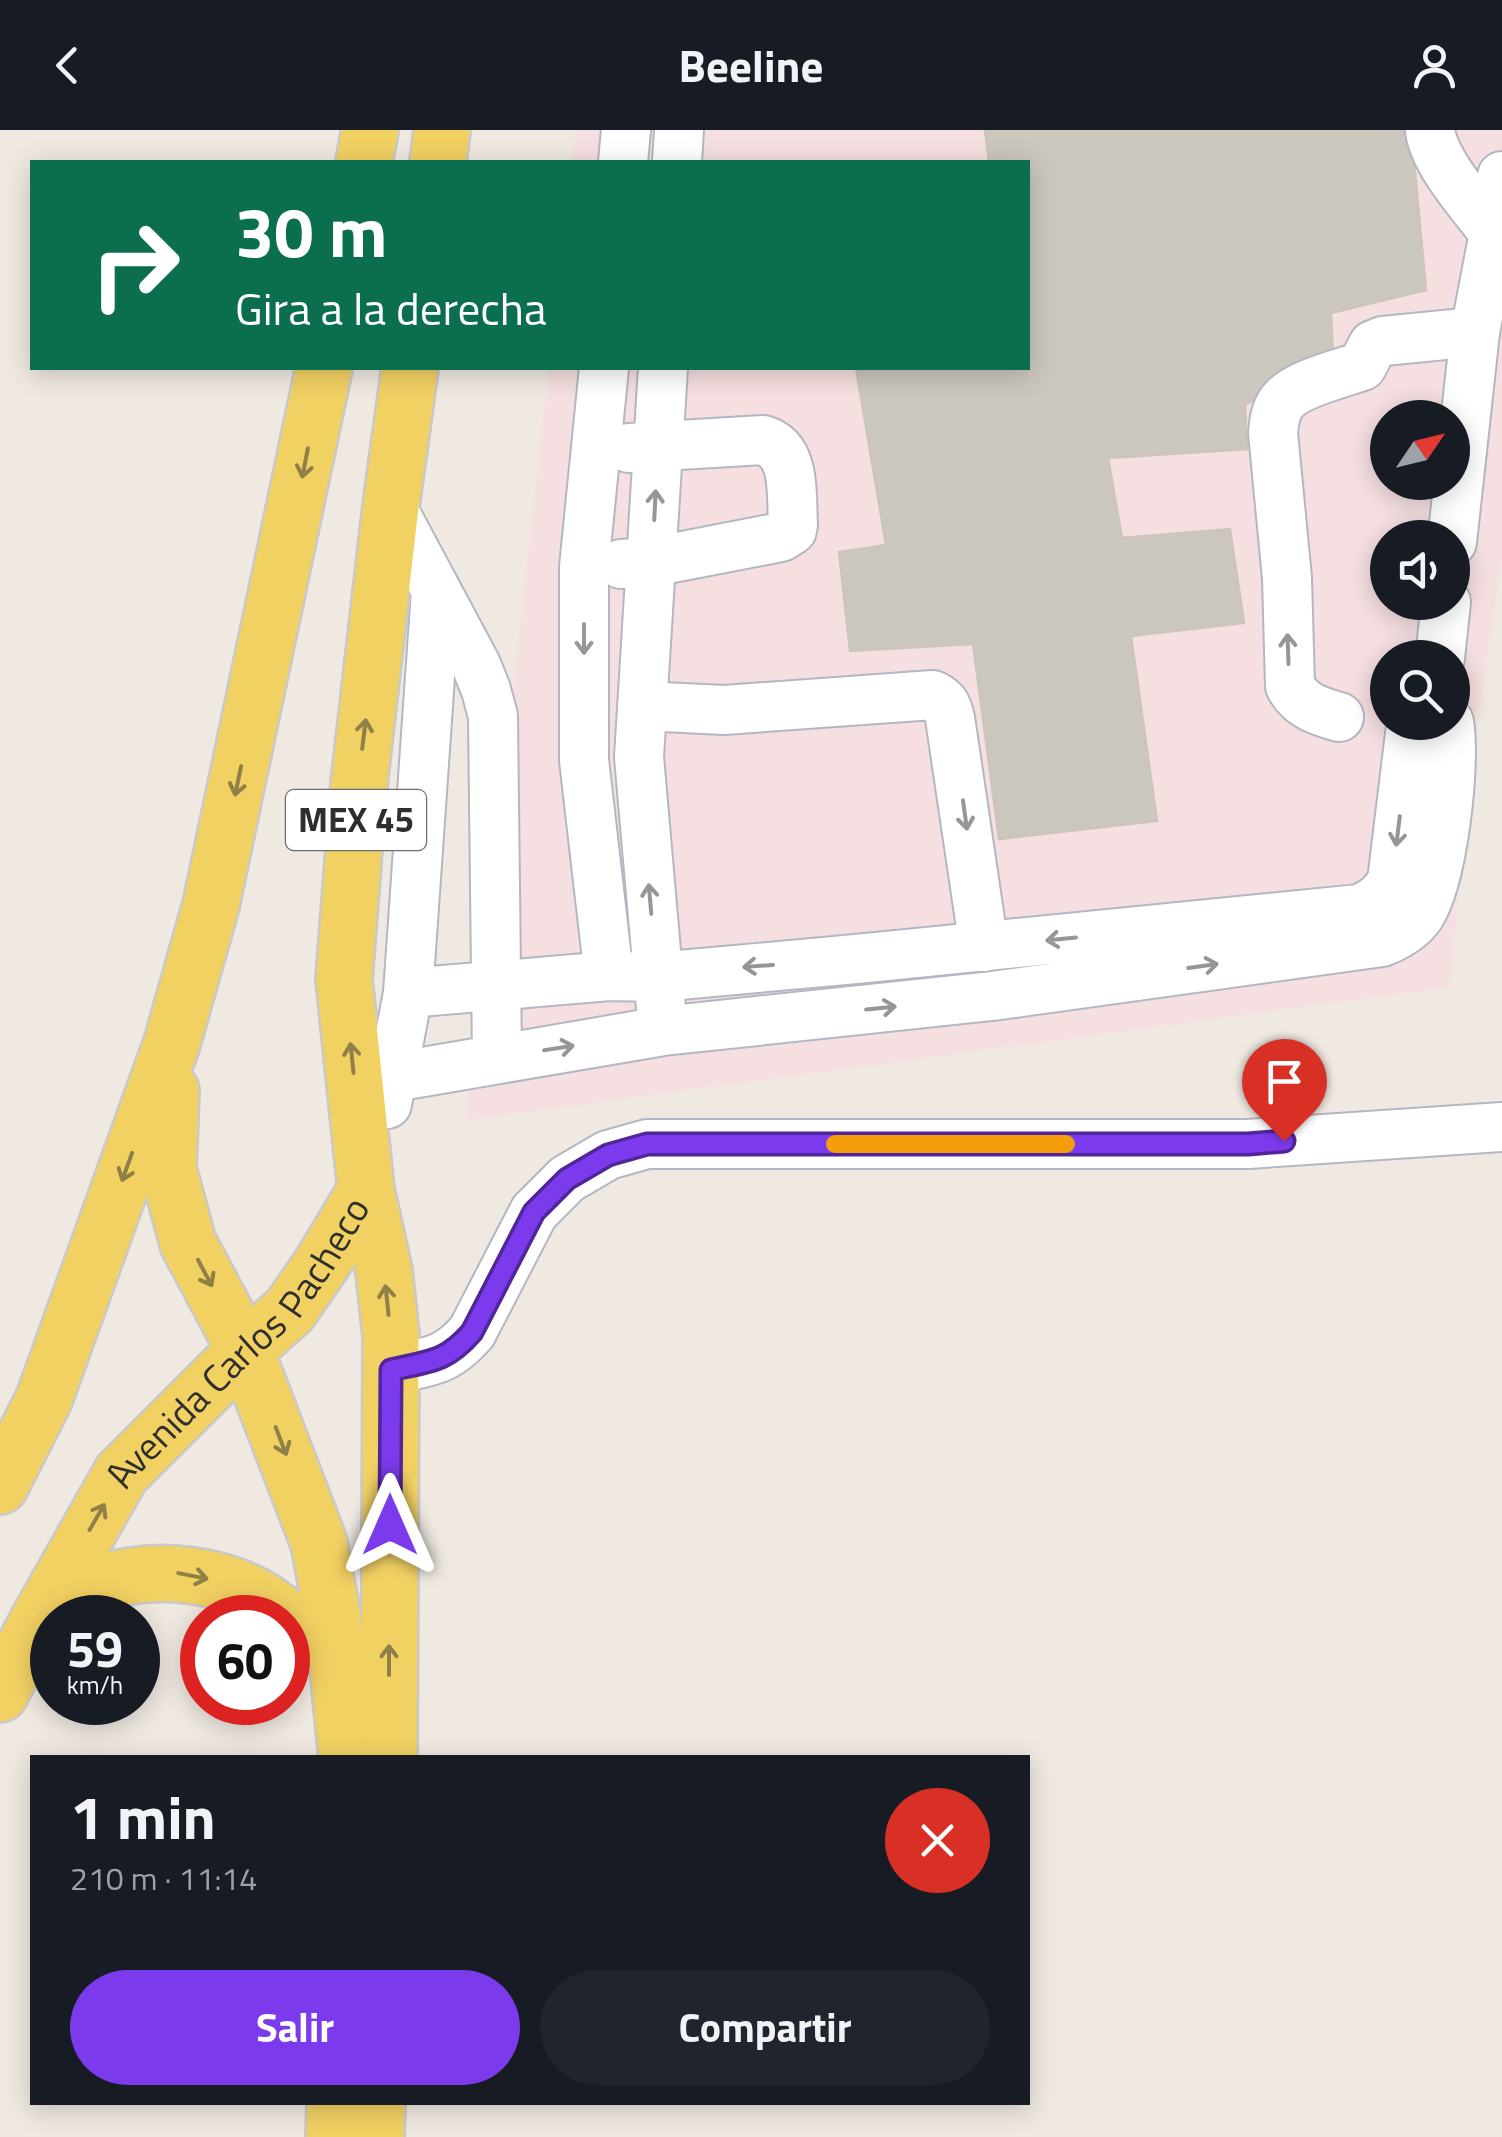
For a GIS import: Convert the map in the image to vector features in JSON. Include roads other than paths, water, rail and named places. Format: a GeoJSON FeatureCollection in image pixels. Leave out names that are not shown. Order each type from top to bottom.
{"type":"FeatureCollection","features":[{"type":"Feature","properties":{"kind":"main road"},"geometry":{"type":"LineString","coordinates":[[362,130],[362,160]]}},
{"type":"Feature","properties":{"kind":"main road"},"geometry":{"type":"LineString","coordinates":[[362,160],[370,130]]}},
{"type":"Feature","properties":{"kind":"main road"},"geometry":{"type":"LineString","coordinates":[[438,160],[442,130]]}},
{"type":"Feature","properties":{"kind":"main road","name":"MEX 45"},"geometry":{"type":"LineString","coordinates":[[0,1486],[44,1399],[172,1042],[212,905],[324,370]]}},
{"type":"Feature","properties":{"kind":"main road","name":"Avenida Carlos Pacheco"},"geometry":{"type":"LineString","coordinates":[[53,1595],[122,1474],[290,1310],[324,1262],[366,1190],[344,979],[359,784],[390,506],[410,370]]}},
{"type":"Feature","properties":{"kind":"main road"},"geometry":{"type":"LineString","coordinates":[[172,1042],[168,1169],[188,1243],[245,1350],[320,1543],[333,1618],[347,1755]]}},
{"type":"Feature","properties":{"kind":"main road"},"geometry":{"type":"LineString","coordinates":[[366,1190],[384,1271],[391,1336],[388,1755]]}},
{"type":"Feature","properties":{"kind":"main road"},"geometry":{"type":"LineString","coordinates":[[76,1595],[129,1575],[181,1572],[231,1584],[251,1595]]}},
{"type":"Feature","properties":{"kind":"main road","name":"Avenida Carlos Pacheco"},"geometry":{"type":"LineString","coordinates":[[0,1694],[30,1636]]}},
{"type":"Feature","properties":{"kind":"main road"},"geometry":{"type":"LineString","coordinates":[[310,1641],[341,1690]]}},
{"type":"Feature","properties":{"kind":"main road"},"geometry":{"type":"LineString","coordinates":[[334,2137],[335,2105]]}},
{"type":"Feature","properties":{"kind":"main road"},"geometry":{"type":"LineString","coordinates":[[376,2137],[377,2105]]}},
{"type":"Feature","properties":{"kind":"lane"},"geometry":{"type":"LineString","coordinates":[[623,160],[626,130]]}},
{"type":"Feature","properties":{"kind":"lane"},"geometry":{"type":"LineString","coordinates":[[677,160],[679,130]]}},
{"type":"Feature","properties":{"kind":"lane"},"geometry":{"type":"LineString","coordinates":[[1430,130],[1444,164],[1494,233]]}},
{"type":"Feature","properties":{"kind":"lane"},"geometry":{"type":"LineString","coordinates":[[1455,520],[1476,332],[1502,176]]}},
{"type":"Feature","properties":{"kind":"lane"},"geometry":{"type":"LineString","coordinates":[[1339,718],[1304,703],[1290,686],[1275,413],[1283,399],[1296,390],[1362,366],[1373,345],[1476,332]]}},
{"type":"Feature","properties":{"kind":"lane"},"geometry":{"type":"LineString","coordinates":[[604,370],[584,567],[584,760],[609,976]]}},
{"type":"Feature","properties":{"kind":"lane"},"geometry":{"type":"LineString","coordinates":[[664,370],[639,757],[664,1031]]}},
{"type":"Feature","properties":{"kind":"lane"},"geometry":{"type":"LineString","coordinates":[[584,567],[652,562],[782,537],[792,530],[793,524],[789,463],[774,444],[763,440],[658,444],[596,452]]}},
{"type":"Feature","properties":{"kind":"lane"},"geometry":{"type":"LineString","coordinates":[[390,506],[476,664],[493,716],[497,1058]]}},
{"type":"Feature","properties":{"kind":"lane"},"geometry":{"type":"LineString","coordinates":[[366,1190],[394,1077],[408,993],[436,591]]}},
{"type":"Feature","properties":{"kind":"lane"},"geometry":{"type":"LineString","coordinates":[[642,706],[724,710],[933,695],[941,699],[950,718],[984,947]]}},
{"type":"Feature","properties":{"kind":"lane"},"geometry":{"type":"LineString","coordinates":[[394,1077],[664,1031],[992,996],[1382,942],[1396,936],[1392,882],[1409,740]]}},
{"type":"Feature","properties":{"kind":"lane"},"geometry":{"type":"LineString","coordinates":[[408,993],[984,947],[1359,909],[1374,904],[1420,914],[1434,883],[1446,813],[1452,740]]}},
{"type":"Feature","properties":{"kind":"lane"},"geometry":{"type":"LineString","coordinates":[[391,1370],[445,1357],[460,1346],[472,1332],[534,1212],[567,1179],[608,1155],[647,1144],[1248,1144],[1502,1127]]}}]}
